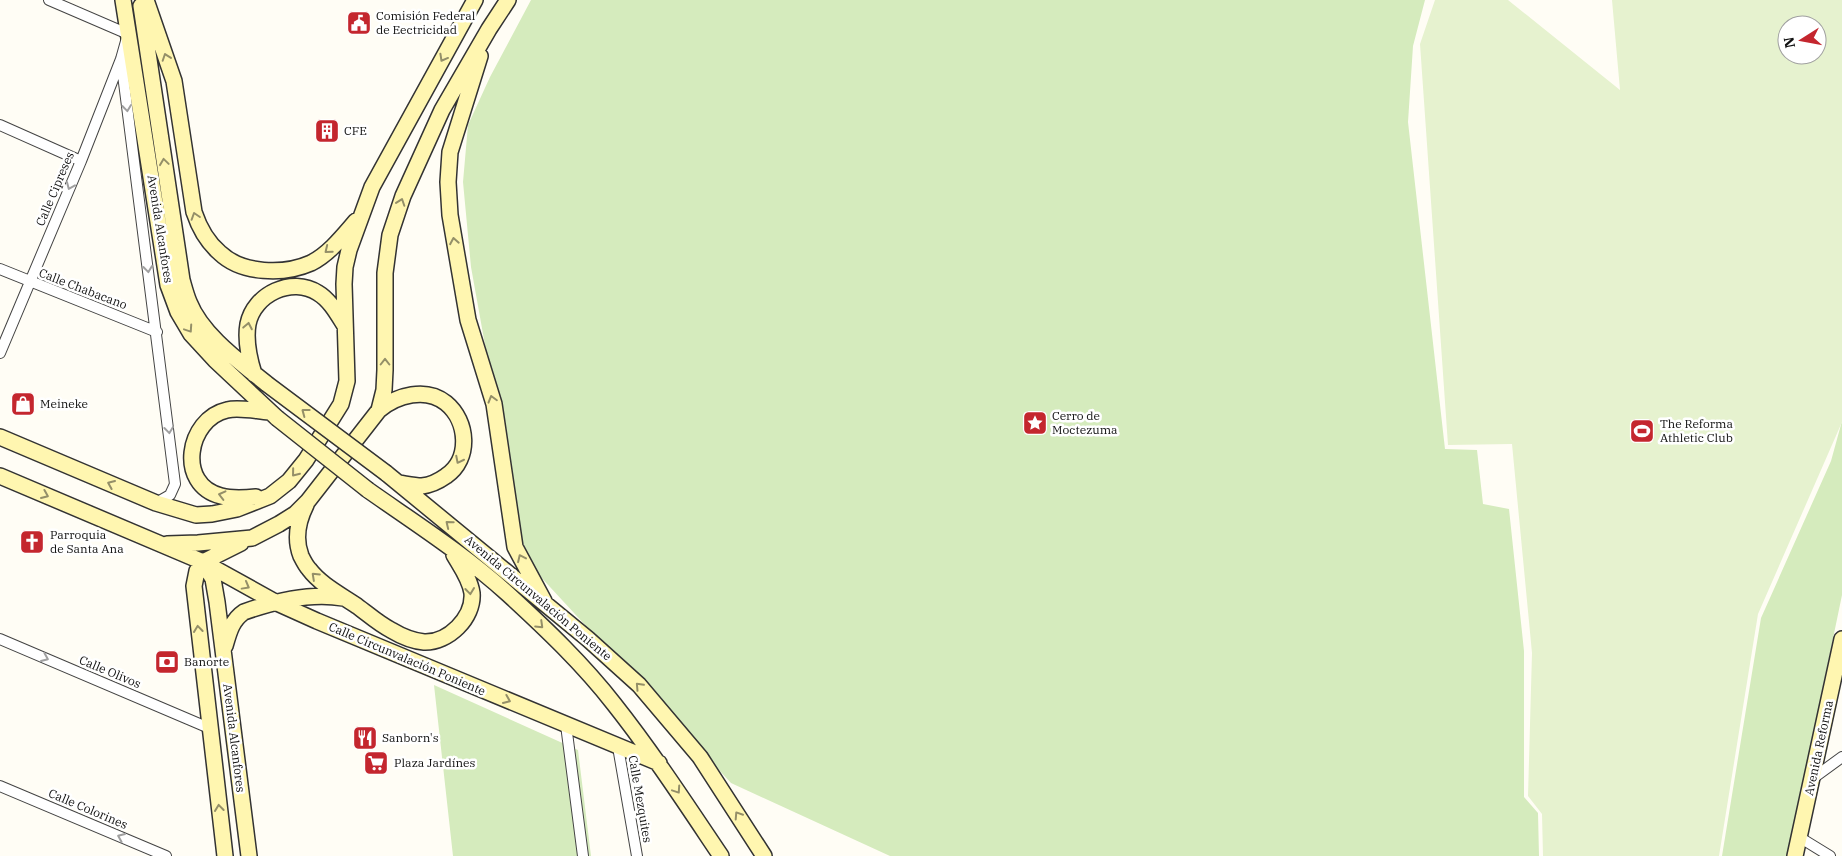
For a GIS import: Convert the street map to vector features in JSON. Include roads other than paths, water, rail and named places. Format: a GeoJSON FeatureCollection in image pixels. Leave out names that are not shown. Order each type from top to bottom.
{"type":"FeatureCollection","features":[{"type":"Feature","properties":{"kind":"main road","name":"Avenida Alcanfores"},"geometry":{"type":"LineString","coordinates":[[124,0],[168,285],[178,312],[192,334],[273,415]]}},
{"type":"Feature","properties":{"kind":"main road","name":"Avenida Alcanfores"},"geometry":{"type":"LineString","coordinates":[[140,0],[184,288],[189,303],[203,326],[226,349],[267,384]]}},
{"type":"Feature","properties":{"kind":"main road"},"geometry":{"type":"LineString","coordinates":[[146,0],[174,81],[194,212],[199,227],[220,254],[235,263],[253,268],[282,270],[296,268],[312,262],[333,247],[362,215]]}},
{"type":"Feature","properties":{"kind":"main road"},"geometry":{"type":"LineString","coordinates":[[0,437],[156,503],[196,514],[212,514],[237,508],[270,496],[289,481],[306,460],[341,404],[347,381],[345,267],[349,250],[372,187],[475,0]]}},
{"type":"Feature","properties":{"kind":"main road"},"geometry":{"type":"LineString","coordinates":[[380,410],[384,390],[385,273],[390,234],[403,196],[442,110],[508,0]]}},
{"type":"Feature","properties":{"kind":"main road"},"geometry":{"type":"LineString","coordinates":[[489,29],[450,152],[448,182],[450,215],[468,320],[494,404],[515,547],[544,601]]}},
{"type":"Feature","properties":{"kind":"main road"},"geometry":{"type":"LineString","coordinates":[[254,374],[246,336],[248,323],[256,306],[273,291],[288,287],[303,287],[319,293],[345,326]]}},
{"type":"Feature","properties":{"kind":"main road","name":"Avenida Circunvalación Poniente"},"geometry":{"type":"LineString","coordinates":[[267,384],[386,473],[544,601],[639,685],[700,757],[764,856]]}},
{"type":"Feature","properties":{"kind":"main road"},"geometry":{"type":"LineString","coordinates":[[203,562],[295,514],[308,501],[380,410],[389,402],[410,394],[430,396],[445,403],[456,416],[464,433],[464,450],[459,463],[450,473],[437,482],[422,486],[399,484]]}},
{"type":"Feature","properties":{"kind":"main road"},"geometry":{"type":"LineString","coordinates":[[270,496],[246,498],[222,496],[209,491],[197,478],[191,464],[192,448],[199,432],[212,417],[227,410],[273,415]]}},
{"type":"Feature","properties":{"kind":"main road","name":"Avenida Circunvalación Poniente"},"geometry":{"type":"LineString","coordinates":[[273,415],[368,490],[450,548],[507,594],[566,650],[612,702],[659,763],[721,856]]}},
{"type":"Feature","properties":{"kind":"main road","name":"Calle Circunvalación Poniente"},"geometry":{"type":"LineString","coordinates":[[0,476],[203,562],[277,603],[317,621],[659,763]]}},
{"type":"Feature","properties":{"kind":"main road"},"geometry":{"type":"LineString","coordinates":[[308,501],[297,530],[301,556],[308,569],[320,581],[391,630],[410,639],[424,642],[437,640],[452,632],[463,621],[470,607],[472,594],[469,580],[450,548]]}},
{"type":"Feature","properties":{"kind":"main road"},"geometry":{"type":"LineString","coordinates":[[161,544],[252,538]]}},
{"type":"Feature","properties":{"kind":"main road","name":"Avenida Alcanfores"},"geometry":{"type":"LineString","coordinates":[[225,856],[194,595],[195,578],[203,562],[213,579],[224,651],[249,856]]}},
{"type":"Feature","properties":{"kind":"main road"},"geometry":{"type":"LineString","coordinates":[[224,651],[229,631],[236,618],[244,612],[305,596],[319,595],[345,598]]}},
{"type":"Feature","properties":{"kind":"main road","name":"Avenida Reforma"},"geometry":{"type":"LineString","coordinates":[[1796,856],[1842,639]]}},
{"type":"Feature","properties":{"kind":"street"},"geometry":{"type":"LineString","coordinates":[[49,0],[128,34]]}},
{"type":"Feature","properties":{"kind":"street","name":"Calle Cipreses"},"geometry":{"type":"LineString","coordinates":[[0,353],[81,161],[121,59],[128,34]]}},
{"type":"Feature","properties":{"kind":"street","name":"Avenida Alcanfores"},"geometry":{"type":"LineString","coordinates":[[121,59],[175,484],[170,495],[156,503]]}},
{"type":"Feature","properties":{"kind":"street"},"geometry":{"type":"LineString","coordinates":[[0,125],[81,161]]}},
{"type":"Feature","properties":{"kind":"street","name":"Calle Chabacano"},"geometry":{"type":"LineString","coordinates":[[0,269],[157,332]]}},
{"type":"Feature","properties":{"kind":"street","name":"Calle Olivos"},"geometry":{"type":"LineString","coordinates":[[0,639],[210,728]]}},
{"type":"Feature","properties":{"kind":"street"},"geometry":{"type":"LineString","coordinates":[[566,724],[583,856]]}},
{"type":"Feature","properties":{"kind":"street","name":"Calle Mezquites"},"geometry":{"type":"LineString","coordinates":[[618,747],[637,856]]}},
{"type":"Feature","properties":{"kind":"street"},"geometry":{"type":"LineString","coordinates":[[1812,779],[1842,756]]}},
{"type":"Feature","properties":{"kind":"street","name":"Calle Colorines"},"geometry":{"type":"LineString","coordinates":[[0,786],[166,856]]}},
{"type":"Feature","properties":{"kind":"street"},"geometry":{"type":"LineString","coordinates":[[1799,838],[1830,856]]}},
{"type":"Feature","properties":{"kind":"place","name":"Comisión Federal de Eectricidad"},"geometry":{"type":"Point","coordinates":[359,23]}},
{"type":"Feature","properties":{"kind":"place","name":"CFE"},"geometry":{"type":"Point","coordinates":[327,131]}},
{"type":"Feature","properties":{"kind":"place","name":"Meineke"},"geometry":{"type":"Point","coordinates":[23,404]}},
{"type":"Feature","properties":{"kind":"place","name":"Cerro de Moctezuma"},"geometry":{"type":"Point","coordinates":[1035,423]}},
{"type":"Feature","properties":{"kind":"place","name":"The Reforma Athletic Club"},"geometry":{"type":"Point","coordinates":[1642,431]}},
{"type":"Feature","properties":{"kind":"place","name":"Parroquia de Santa Ana"},"geometry":{"type":"Point","coordinates":[32,542]}},
{"type":"Feature","properties":{"kind":"place","name":"Banorte"},"geometry":{"type":"Point","coordinates":[167,662]}},
{"type":"Feature","properties":{"kind":"place","name":"Sanborn's"},"geometry":{"type":"Point","coordinates":[365,738]}},
{"type":"Feature","properties":{"kind":"place","name":"Plaza Jardínes"},"geometry":{"type":"Point","coordinates":[376,763]}}]}
